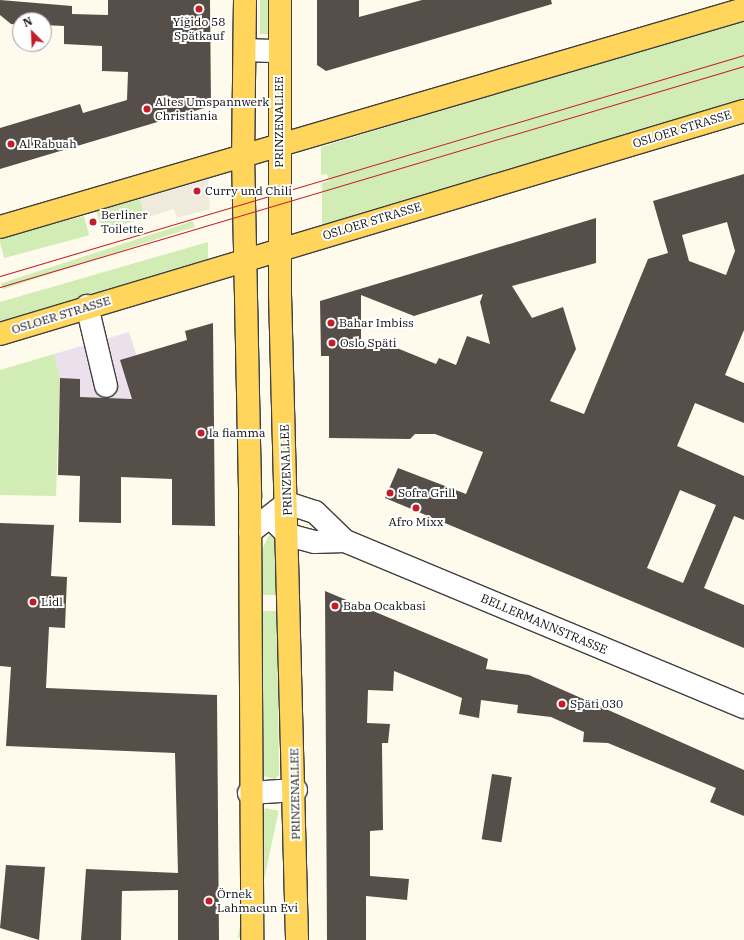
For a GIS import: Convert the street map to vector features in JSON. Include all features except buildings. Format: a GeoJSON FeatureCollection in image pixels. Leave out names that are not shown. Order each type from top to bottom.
{"type":"FeatureCollection","features":[{"type":"Feature","properties":{"kind":"main road"},"geometry":{"type":"LineString","coordinates":[[245,0],[243,154],[250,497],[249,793],[252,940]]}},
{"type":"Feature","properties":{"kind":"main road","name":"PRINZENALLEE"},"geometry":{"type":"LineString","coordinates":[[280,0],[280,249],[296,790],[297,940]]}},
{"type":"Feature","properties":{"kind":"main road"},"geometry":{"type":"LineString","coordinates":[[0,227],[243,154],[744,9]]}},
{"type":"Feature","properties":{"kind":"main road","name":"OSLOER STRASSE"},"geometry":{"type":"LineString","coordinates":[[0,334],[86,306],[744,111]]}},
{"type":"Feature","properties":{"kind":"street"},"geometry":{"type":"LineString","coordinates":[[245,50],[279,51]]}},
{"type":"Feature","properties":{"kind":"street"},"geometry":{"type":"LineString","coordinates":[[86,306],[106,386]]}},
{"type":"Feature","properties":{"kind":"street","name":"BELLERMANNSTRASSE"},"geometry":{"type":"LineString","coordinates":[[250,497],[288,535],[314,542],[345,541]]}},
{"type":"Feature","properties":{"kind":"street"},"geometry":{"type":"LineString","coordinates":[[250,532],[287,503]]}},
{"type":"Feature","properties":{"kind":"street","name":"BELLERMANNSTRASSE"},"geometry":{"type":"LineString","coordinates":[[287,503],[315,512],[345,541],[744,707]]}},
{"type":"Feature","properties":{"kind":"street"},"geometry":{"type":"LineString","coordinates":[[249,793],[296,790]]}},
{"type":"Feature","properties":{"kind":"shaded area"},"geometry":{"type":"Polygon","coordinates":[[[208,179],[210,209],[177,218],[174,209],[145,218],[140,199],[208,179]]]}},
{"type":"Feature","properties":{"kind":"shaded area"},"geometry":{"type":"Polygon","coordinates":[[[129,332],[149,393],[59,457],[60,378],[54,354],[129,332]]]}},
{"type":"Feature","properties":{"kind":"green space"},"geometry":{"type":"Polygon","coordinates":[[[260,0],[268,0],[268,34],[260,34],[260,0]]]}},
{"type":"Feature","properties":{"kind":"green space"},"geometry":{"type":"Polygon","coordinates":[[[744,19],[744,102],[322,227],[322,183],[329,181],[327,174],[321,175],[321,147],[744,19]]]}},
{"type":"Feature","properties":{"kind":"green space"},"geometry":{"type":"Polygon","coordinates":[[[140,199],[145,218],[102,230],[97,211],[140,199]]]}},
{"type":"Feature","properties":{"kind":"green space"},"geometry":{"type":"Polygon","coordinates":[[[84,216],[89,235],[4,258],[0,239],[84,216]]]}},
{"type":"Feature","properties":{"kind":"green space"},"geometry":{"type":"Polygon","coordinates":[[[193,221],[195,227],[3,289],[1,283],[193,221]]]}},
{"type":"Feature","properties":{"kind":"green space"},"geometry":{"type":"Polygon","coordinates":[[[208,242],[208,259],[0,322],[0,302],[208,242]]]}},
{"type":"Feature","properties":{"kind":"green space"},"geometry":{"type":"Polygon","coordinates":[[[54,354],[60,378],[56,496],[0,495],[0,370],[54,354]]]}},
{"type":"Feature","properties":{"kind":"green space"},"geometry":{"type":"Polygon","coordinates":[[[269,535],[276,539],[276,595],[261,595],[261,552],[269,535]]]}},
{"type":"Feature","properties":{"kind":"green space"},"geometry":{"type":"Polygon","coordinates":[[[261,611],[277,611],[279,775],[275,779],[263,776],[261,611]]]}},
{"type":"Feature","properties":{"kind":"green space"},"geometry":{"type":"Polygon","coordinates":[[[265,808],[279,811],[251,940],[238,937],[265,808]]]}},
{"type":"Feature","properties":{"kind":"tram line"},"geometry":{"type":"LineString","coordinates":[[0,276],[744,55]]}},
{"type":"Feature","properties":{"kind":"tram line"},"geometry":{"type":"LineString","coordinates":[[0,287],[744,66]]}},
{"type":"Feature","properties":{"kind":"place","name":"Yiğido 58 Spätkauf"},"geometry":{"type":"Point","coordinates":[199,9]}},
{"type":"Feature","properties":{"kind":"place","name":"Altes Umspannwerk Christiania"},"geometry":{"type":"Point","coordinates":[147,109]}},
{"type":"Feature","properties":{"kind":"place","name":"Al Rabuah"},"geometry":{"type":"Point","coordinates":[11,144]}},
{"type":"Feature","properties":{"kind":"place","name":"Curry und Chili"},"geometry":{"type":"Point","coordinates":[197,191]}},
{"type":"Feature","properties":{"kind":"place","name":"Berliner Toilette"},"geometry":{"type":"Point","coordinates":[93,222]}},
{"type":"Feature","properties":{"kind":"place","name":"Bahar Imbiss"},"geometry":{"type":"Point","coordinates":[331,323]}},
{"type":"Feature","properties":{"kind":"place","name":"Oslo Späti"},"geometry":{"type":"Point","coordinates":[332,343]}},
{"type":"Feature","properties":{"kind":"place","name":"la fiamma"},"geometry":{"type":"Point","coordinates":[201,433]}},
{"type":"Feature","properties":{"kind":"place","name":"Sofra Grill"},"geometry":{"type":"Point","coordinates":[390,493]}},
{"type":"Feature","properties":{"kind":"place","name":"Afro Mixx"},"geometry":{"type":"Point","coordinates":[416,508]}},
{"type":"Feature","properties":{"kind":"place","name":"Lidl"},"geometry":{"type":"Point","coordinates":[33,602]}},
{"type":"Feature","properties":{"kind":"place","name":"Baba Ocakbasi"},"geometry":{"type":"Point","coordinates":[335,606]}},
{"type":"Feature","properties":{"kind":"place","name":"Späti 030"},"geometry":{"type":"Point","coordinates":[562,704]}},
{"type":"Feature","properties":{"kind":"place","name":"Örnek Lahmacun Evi"},"geometry":{"type":"Point","coordinates":[209,901]}}]}
